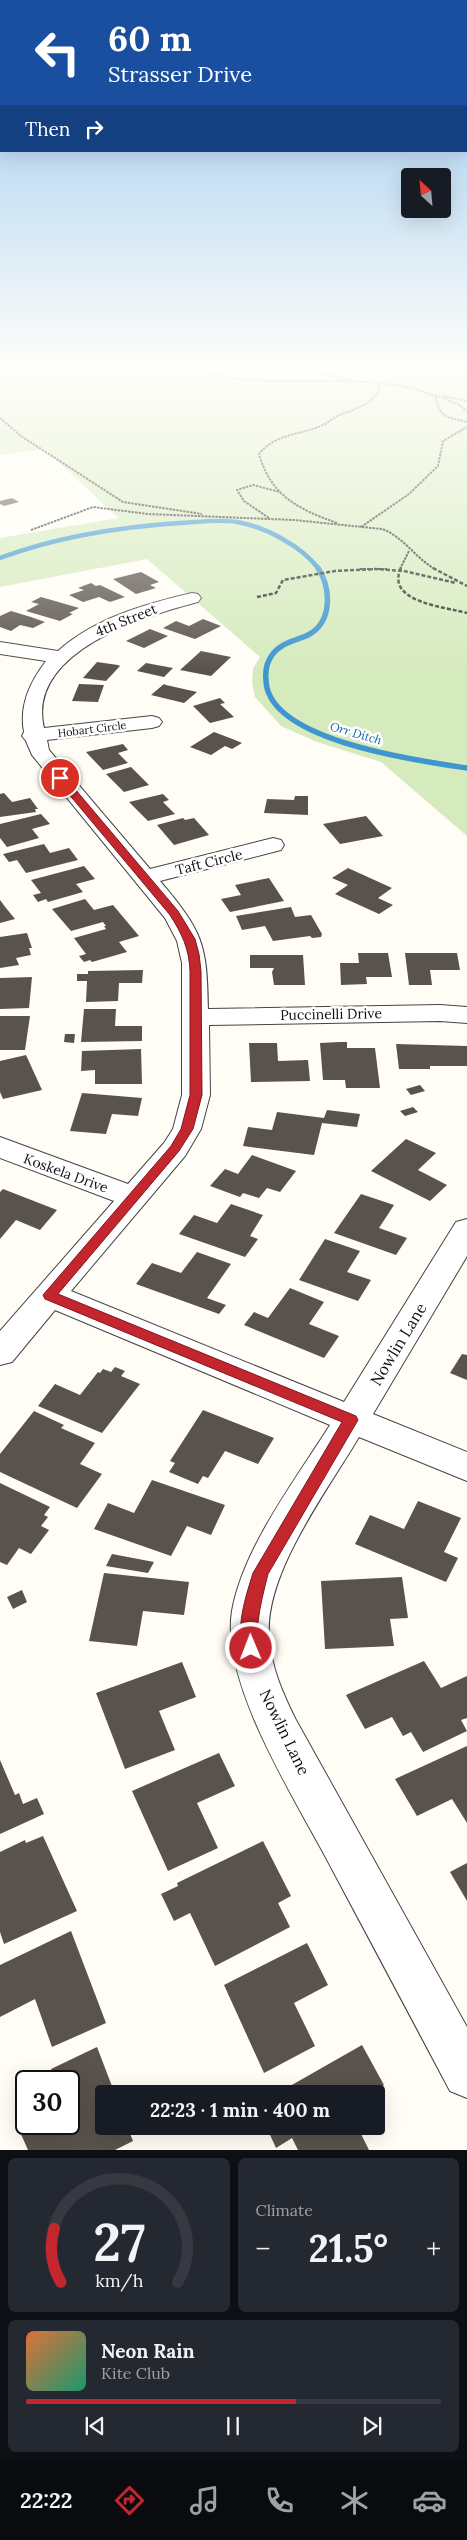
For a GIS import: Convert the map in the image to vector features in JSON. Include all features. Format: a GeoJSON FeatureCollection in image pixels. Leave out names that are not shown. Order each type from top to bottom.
{"type":"FeatureCollection","features":[{"type":"Feature","properties":{"kind":"street","name":"4th Street"},"geometry":{"type":"LineString","coordinates":[[0,1353],[175,1149],[187,1129],[196,1095],[194,954],[190,939],[184,926],[43,757],[32,736],[28,716],[32,693],[46,670],[59,657],[84,638],[120,619],[192,598]]}},
{"type":"Feature","properties":{"kind":"street"},"geometry":{"type":"LineString","coordinates":[[0,648],[59,657]]}},
{"type":"Feature","properties":{"kind":"street","name":"Hobart Circle"},"geometry":{"type":"LineString","coordinates":[[32,736],[152,722]]}},
{"type":"Feature","properties":{"kind":"street","name":"Taft Circle"},"geometry":{"type":"LineString","coordinates":[[144,878],[273,845]]}},
{"type":"Feature","properties":{"kind":"street","name":"Puccinelli Drive"},"geometry":{"type":"LineString","coordinates":[[196,1017],[440,1013],[467,1015]]}},
{"type":"Feature","properties":{"kind":"street","name":"Koskela Drive"},"geometry":{"type":"LineString","coordinates":[[0,1147],[133,1197]]}},
{"type":"Feature","properties":{"kind":"street","name":"Nowlin Lane"},"geometry":{"type":"LineString","coordinates":[[467,1230],[351,1420],[261,1573],[252,1606],[251,1648],[264,1692],[283,1733],[467,2074]]}},
{"type":"Feature","properties":{"kind":"street"},"geometry":{"type":"LineString","coordinates":[[49,1295],[467,1467]]}},
{"type":"Feature","properties":{"kind":"path"},"geometry":{"type":"LineString","coordinates":[[76,470],[123,502],[217,516]]}},
{"type":"Feature","properties":{"kind":"path"},"geometry":{"type":"LineString","coordinates":[[264,470],[280,492],[296,507],[343,524]]}},
{"type":"Feature","properties":{"kind":"path"},"geometry":{"type":"LineString","coordinates":[[360,527],[409,494],[434,470]]}},
{"type":"Feature","properties":{"kind":"path"},"geometry":{"type":"LineString","coordinates":[[269,518],[244,501],[237,490],[254,485],[280,492]]}},
{"type":"Feature","properties":{"kind":"path"},"geometry":{"type":"LineString","coordinates":[[31,530],[93,507],[148,514],[269,518],[343,524],[395,534],[409,551],[436,571],[467,586]]}},
{"type":"Feature","properties":{"kind":"path"},"geometry":{"type":"LineString","coordinates":[[409,551],[400,570],[397,581],[398,588],[408,597],[467,613]]}},
{"type":"Feature","properties":{"kind":"path"},"geometry":{"type":"LineString","coordinates":[[257,597],[276,593],[283,580],[308,574],[376,569],[400,570],[467,586]]}},
{"type":"Feature","properties":{"kind":"green space"},"geometry":{"type":"Polygon","coordinates":[[[68,470],[467,470],[467,836],[381,762],[317,742],[281,726],[255,697],[252,682],[253,669],[260,657],[147,559],[0,587],[0,538],[118,518],[68,470]]]}},
{"type":"Feature","properties":{"kind":"building"},"geometry":{"type":"Polygon","coordinates":[[[12,498],[19,502],[4,506],[0,504],[0,501],[12,498]]]}},
{"type":"Feature","properties":{"kind":"building"},"geometry":{"type":"Polygon","coordinates":[[[141,572],[159,582],[150,585],[156,588],[136,594],[113,579],[141,572]]]}},
{"type":"Feature","properties":{"kind":"building"},"geometry":{"type":"Polygon","coordinates":[[[91,583],[96,586],[100,585],[125,597],[110,602],[99,597],[83,602],[69,595],[84,590],[78,588],[91,583]]]}},
{"type":"Feature","properties":{"kind":"building"},"geometry":{"type":"Polygon","coordinates":[[[41,597],[79,608],[69,613],[73,614],[60,621],[26,611],[39,604],[31,602],[41,597]]]}},
{"type":"Feature","properties":{"kind":"building"},"geometry":{"type":"Polygon","coordinates":[[[11,611],[45,622],[33,628],[20,625],[11,631],[0,627],[0,616],[11,611]]]}},
{"type":"Feature","properties":{"kind":"building"},"geometry":{"type":"Polygon","coordinates":[[[203,619],[221,626],[195,639],[163,628],[176,621],[189,626],[203,619]]]}},
{"type":"Feature","properties":{"kind":"building"},"geometry":{"type":"Polygon","coordinates":[[[150,629],[168,636],[144,648],[126,641],[150,629]]]}},
{"type":"Feature","properties":{"kind":"building"},"geometry":{"type":"Polygon","coordinates":[[[201,651],[231,657],[211,676],[180,670],[201,651]]]}},
{"type":"Feature","properties":{"kind":"building"},"geometry":{"type":"Polygon","coordinates":[[[97,662],[120,666],[106,681],[83,678],[97,662]]]}},
{"type":"Feature","properties":{"kind":"building"},"geometry":{"type":"Polygon","coordinates":[[[146,663],[173,668],[164,677],[137,671],[146,663]]]}},
{"type":"Feature","properties":{"kind":"building"},"geometry":{"type":"Polygon","coordinates":[[[79,684],[104,685],[98,702],[72,701],[79,684]]]}},
{"type":"Feature","properties":{"kind":"building"},"geometry":{"type":"Polygon","coordinates":[[[164,684],[197,692],[184,703],[151,695],[164,684]]]}},
{"type":"Feature","properties":{"kind":"building"},"geometry":{"type":"Polygon","coordinates":[[[220,698],[225,703],[220,704],[234,717],[210,723],[193,706],[220,698]]]}},
{"type":"Feature","properties":{"kind":"building"},"geometry":{"type":"Polygon","coordinates":[[[214,732],[242,743],[232,749],[225,746],[211,755],[190,747],[214,732]]]}},
{"type":"Feature","properties":{"kind":"building"},"geometry":{"type":"Polygon","coordinates":[[[123,744],[128,750],[118,753],[128,763],[103,770],[86,752],[123,744]]]}},
{"type":"Feature","properties":{"kind":"building"},"geometry":{"type":"Polygon","coordinates":[[[131,767],[149,785],[124,792],[106,774],[131,767]]]}},
{"type":"Feature","properties":{"kind":"building"},"geometry":{"type":"Polygon","coordinates":[[[4,793],[12,802],[30,798],[38,809],[35,809],[36,812],[0,817],[0,794],[4,793]]]}},
{"type":"Feature","properties":{"kind":"building"},"geometry":{"type":"Polygon","coordinates":[[[163,794],[169,800],[163,802],[175,814],[148,821],[129,802],[163,794]]]}},
{"type":"Feature","properties":{"kind":"building"},"geometry":{"type":"Polygon","coordinates":[[[295,796],[308,796],[308,815],[264,813],[267,799],[294,800],[295,796]]]}},
{"type":"Feature","properties":{"kind":"building"},"geometry":{"type":"Polygon","coordinates":[[[41,814],[50,824],[32,829],[39,838],[7,847],[0,838],[0,824],[41,814]]]}},
{"type":"Feature","properties":{"kind":"building"},"geometry":{"type":"Polygon","coordinates":[[[366,816],[383,836],[340,844],[323,824],[366,816]]]}},
{"type":"Feature","properties":{"kind":"building"},"geometry":{"type":"Polygon","coordinates":[[[183,818],[185,820],[194,818],[209,835],[174,845],[157,825],[183,818]]]}},
{"type":"Feature","properties":{"kind":"building"},"geometry":{"type":"Polygon","coordinates":[[[44,844],[50,853],[69,848],[78,860],[26,873],[17,860],[9,862],[3,854],[44,844]]]}},
{"type":"Feature","properties":{"kind":"building"},"geometry":{"type":"Polygon","coordinates":[[[84,866],[95,879],[76,884],[83,892],[48,902],[46,899],[38,902],[33,895],[41,893],[31,880],[84,866]]]}},
{"type":"Feature","properties":{"kind":"building"},"geometry":{"type":"Polygon","coordinates":[[[348,868],[392,888],[378,898],[393,905],[379,914],[335,894],[348,885],[332,878],[348,868]]]}},
{"type":"Feature","properties":{"kind":"building"},"geometry":{"type":"Polygon","coordinates":[[[269,878],[284,901],[230,912],[221,899],[241,895],[235,885],[269,878]]]}},
{"type":"Feature","properties":{"kind":"building"},"geometry":{"type":"Polygon","coordinates":[[[85,899],[94,910],[113,905],[139,936],[119,942],[127,952],[92,962],[90,960],[84,962],[79,956],[86,954],[74,938],[106,929],[104,926],[106,926],[103,922],[71,931],[52,909],[85,899]]]}},
{"type":"Feature","properties":{"kind":"building"},"geometry":{"type":"Polygon","coordinates":[[[0,900],[6,908],[15,919],[0,923],[0,900]]]}},
{"type":"Feature","properties":{"kind":"building"},"geometry":{"type":"Polygon","coordinates":[[[291,907],[295,917],[311,915],[322,934],[321,937],[312,938],[310,936],[273,941],[265,926],[242,930],[236,916],[291,907]]]}},
{"type":"Feature","properties":{"kind":"building"},"geometry":{"type":"Polygon","coordinates":[[[27,933],[32,948],[29,948],[31,955],[16,958],[19,965],[0,968],[0,937],[27,933]]]}},
{"type":"Feature","properties":{"kind":"building"},"geometry":{"type":"Polygon","coordinates":[[[358,953],[388,953],[392,977],[366,977],[367,984],[341,985],[340,963],[359,963],[358,953]]]}},
{"type":"Feature","properties":{"kind":"building"},"geometry":{"type":"Polygon","coordinates":[[[405,953],[457,953],[460,970],[430,970],[432,985],[409,985],[405,953]]]}},
{"type":"Feature","properties":{"kind":"building"},"geometry":{"type":"Polygon","coordinates":[[[250,955],[303,955],[305,985],[274,985],[272,972],[274,968],[250,968],[250,955]]]}},
{"type":"Feature","properties":{"kind":"building"},"geometry":{"type":"Polygon","coordinates":[[[143,970],[142,983],[119,983],[118,1001],[86,1002],[87,981],[77,981],[77,974],[88,974],[88,971],[143,970]]]}},
{"type":"Feature","properties":{"kind":"building"},"geometry":{"type":"Polygon","coordinates":[[[32,977],[29,1008],[0,1009],[0,978],[32,977]]]}},
{"type":"Feature","properties":{"kind":"building"},"geometry":{"type":"Polygon","coordinates":[[[84,1009],[116,1009],[115,1026],[142,1026],[142,1041],[81,1042],[84,1009]]]}},
{"type":"Feature","properties":{"kind":"building"},"geometry":{"type":"Polygon","coordinates":[[[0,1016],[30,1016],[25,1050],[0,1050],[0,1016]]]}},
{"type":"Feature","properties":{"kind":"building"},"geometry":{"type":"Polygon","coordinates":[[[65,1034],[75,1034],[74,1043],[64,1042],[65,1034]]]}},
{"type":"Feature","properties":{"kind":"building"},"geometry":{"type":"Polygon","coordinates":[[[347,1042],[347,1048],[375,1048],[380,1088],[346,1088],[345,1080],[323,1080],[320,1043],[347,1042]]]}},
{"type":"Feature","properties":{"kind":"building"},"geometry":{"type":"Polygon","coordinates":[[[249,1043],[277,1043],[278,1061],[308,1060],[310,1081],[251,1082],[249,1043]]]}},
{"type":"Feature","properties":{"kind":"building"},"geometry":{"type":"Polygon","coordinates":[[[396,1044],[467,1046],[467,1066],[430,1066],[430,1069],[399,1069],[396,1044]]]}},
{"type":"Feature","properties":{"kind":"building"},"geometry":{"type":"Polygon","coordinates":[[[141,1049],[142,1084],[95,1084],[95,1070],[81,1071],[82,1051],[141,1049]]]}},
{"type":"Feature","properties":{"kind":"building"},"geometry":{"type":"Polygon","coordinates":[[[26,1055],[42,1090],[3,1099],[0,1092],[0,1061],[26,1055]]]}},
{"type":"Feature","properties":{"kind":"building"},"geometry":{"type":"Polygon","coordinates":[[[420,1085],[425,1091],[411,1095],[406,1089],[420,1085]]]}},
{"type":"Feature","properties":{"kind":"building"},"geometry":{"type":"Polygon","coordinates":[[[82,1093],[142,1098],[138,1116],[112,1114],[106,1134],[70,1131],[82,1093]]]}},
{"type":"Feature","properties":{"kind":"building"},"geometry":{"type":"Polygon","coordinates":[[[413,1107],[418,1112],[405,1116],[400,1111],[413,1107]]]}},
{"type":"Feature","properties":{"kind":"building"},"geometry":{"type":"Polygon","coordinates":[[[327,1110],[360,1114],[357,1127],[322,1123],[314,1155],[243,1146],[248,1127],[272,1130],[277,1112],[324,1118],[327,1110]]]}},
{"type":"Feature","properties":{"kind":"building"},"geometry":{"type":"Polygon","coordinates":[[[406,1139],[436,1153],[418,1170],[447,1185],[430,1201],[371,1171],[406,1139]]]}},
{"type":"Feature","properties":{"kind":"building"},"geometry":{"type":"Polygon","coordinates":[[[252,1155],[296,1171],[280,1192],[267,1188],[259,1198],[243,1193],[240,1197],[210,1186],[225,1169],[238,1174],[252,1155]]]}},
{"type":"Feature","properties":{"kind":"building"},"geometry":{"type":"Polygon","coordinates":[[[3,1189],[57,1210],[40,1230],[16,1220],[0,1239],[0,1192],[3,1189]]]}},
{"type":"Feature","properties":{"kind":"building"},"geometry":{"type":"Polygon","coordinates":[[[361,1194],[394,1205],[379,1228],[407,1238],[396,1255],[334,1233],[361,1194]]]}},
{"type":"Feature","properties":{"kind":"building"},"geometry":{"type":"Polygon","coordinates":[[[231,1204],[263,1215],[250,1236],[258,1239],[245,1257],[179,1234],[194,1215],[217,1223],[231,1204]]]}},
{"type":"Feature","properties":{"kind":"building"},"geometry":{"type":"Polygon","coordinates":[[[325,1239],[360,1251],[347,1272],[371,1280],[358,1301],[299,1280],[325,1239]]]}},
{"type":"Feature","properties":{"kind":"building"},"geometry":{"type":"Polygon","coordinates":[[[197,1252],[231,1264],[207,1298],[226,1305],[219,1314],[136,1284],[152,1263],[181,1273],[197,1252]]]}},
{"type":"Feature","properties":{"kind":"building"},"geometry":{"type":"Polygon","coordinates":[[[290,1288],[324,1302],[309,1324],[339,1336],[324,1358],[244,1325],[254,1312],[268,1318],[290,1288]]]}},
{"type":"Feature","properties":{"kind":"building"},"geometry":{"type":"Polygon","coordinates":[[[462,1354],[467,1355],[467,1380],[450,1373],[462,1354]]]}},
{"type":"Feature","properties":{"kind":"building"},"geometry":{"type":"Polygon","coordinates":[[[115,1367],[125,1371],[121,1376],[140,1384],[102,1433],[38,1406],[55,1384],[80,1395],[98,1372],[100,1373],[103,1369],[111,1372],[115,1367]]]}},
{"type":"Feature","properties":{"kind":"building"},"geometry":{"type":"Polygon","coordinates":[[[203,1410],[274,1438],[258,1464],[225,1451],[208,1478],[203,1476],[198,1484],[169,1472],[175,1463],[170,1461],[203,1410]]]}},
{"type":"Feature","properties":{"kind":"building"},"geometry":{"type":"Polygon","coordinates":[[[34,1411],[64,1425],[61,1428],[95,1443],[80,1464],[102,1474],[77,1508],[0,1472],[0,1454],[34,1411]]]}},
{"type":"Feature","properties":{"kind":"building"},"geometry":{"type":"Polygon","coordinates":[[[152,1480],[225,1505],[211,1535],[187,1526],[171,1556],[94,1529],[108,1503],[134,1513],[152,1480]]]}},
{"type":"Feature","properties":{"kind":"building"},"geometry":{"type":"Polygon","coordinates":[[[0,1483],[50,1507],[44,1515],[48,1517],[41,1526],[49,1530],[31,1554],[19,1548],[7,1565],[0,1562],[0,1483]]]}},
{"type":"Feature","properties":{"kind":"building"},"geometry":{"type":"Polygon","coordinates":[[[418,1501],[461,1518],[444,1552],[458,1558],[446,1582],[355,1544],[370,1515],[404,1529],[418,1501]]]}},
{"type":"Feature","properties":{"kind":"building"},"geometry":{"type":"Polygon","coordinates":[[[112,1554],[154,1562],[148,1573],[106,1566],[112,1554]]]}},
{"type":"Feature","properties":{"kind":"building"},"geometry":{"type":"Polygon","coordinates":[[[104,1573],[189,1582],[184,1615],[143,1611],[137,1646],[89,1641],[104,1573]]]}},
{"type":"Feature","properties":{"kind":"building"},"geometry":{"type":"Polygon","coordinates":[[[402,1577],[408,1618],[390,1619],[394,1646],[325,1649],[321,1581],[402,1577]]]}},
{"type":"Feature","properties":{"kind":"building"},"geometry":{"type":"Polygon","coordinates":[[[22,1590],[27,1602],[13,1609],[7,1597],[22,1590]]]}},
{"type":"Feature","properties":{"kind":"building"},"geometry":{"type":"Polygon","coordinates":[[[424,1661],[441,1688],[467,1676],[467,1718],[461,1720],[467,1731],[423,1752],[411,1732],[403,1736],[392,1717],[365,1729],[346,1695],[424,1661]]]}},
{"type":"Feature","properties":{"kind":"building"},"geometry":{"type":"Polygon","coordinates":[[[182,1662],[196,1697],[159,1711],[175,1750],[125,1769],[96,1693],[182,1662]]]}},
{"type":"Feature","properties":{"kind":"building"},"geometry":{"type":"Polygon","coordinates":[[[467,1746],[467,1823],[452,1799],[417,1816],[395,1779],[467,1746]]]}},
{"type":"Feature","properties":{"kind":"building"},"geometry":{"type":"Polygon","coordinates":[[[219,1753],[235,1786],[197,1803],[218,1848],[168,1871],[132,1791],[219,1753]]]}},
{"type":"Feature","properties":{"kind":"building"},"geometry":{"type":"Polygon","coordinates":[[[0,1760],[15,1795],[19,1793],[23,1804],[37,1798],[44,1814],[0,1834],[0,1760]]]}},
{"type":"Feature","properties":{"kind":"building"},"geometry":{"type":"Polygon","coordinates":[[[43,1836],[77,1911],[4,1944],[0,1932],[0,1852],[25,1840],[26,1843],[43,1836]]]}},
{"type":"Feature","properties":{"kind":"building"},"geometry":{"type":"Polygon","coordinates":[[[263,1841],[291,1896],[278,1903],[290,1927],[215,1966],[190,1913],[174,1921],[161,1894],[178,1886],[177,1883],[263,1841]]]}},
{"type":"Feature","properties":{"kind":"building"},"geometry":{"type":"Polygon","coordinates":[[[467,1863],[467,1901],[450,1872],[467,1863]]]}},
{"type":"Feature","properties":{"kind":"building"},"geometry":{"type":"Polygon","coordinates":[[[71,1931],[106,2023],[52,2047],[35,1999],[0,2017],[0,1965],[71,1931]]]}},
{"type":"Feature","properties":{"kind":"building"},"geometry":{"type":"Polygon","coordinates":[[[307,1943],[328,1985],[294,2003],[315,2046],[264,2073],[224,1985],[307,1943]]]}},
{"type":"Feature","properties":{"kind":"building"},"geometry":{"type":"Polygon","coordinates":[[[362,2045],[384,2085],[292,2085],[362,2045]]]}},
{"type":"Feature","properties":{"kind":"building"},"geometry":{"type":"Polygon","coordinates":[[[97,2047],[112,2085],[95,2085],[95,2135],[131,2135],[133,2141],[115,2150],[28,2150],[21,2135],[80,2135],[80,2070],[51,2069],[97,2047]]]}},
{"type":"Feature","properties":{"kind":"building"},"geometry":{"type":"Polygon","coordinates":[[[270,2135],[362,2135],[369,2150],[298,2150],[292,2138],[276,2148],[270,2135]]]}},
{"type":"Feature","properties":{"kind":"waterway","name":"Orr Ditch"},"geometry":{"type":"LineString","coordinates":[[0,558],[67,538],[111,530],[223,521],[237,522],[271,533],[293,545],[318,568]]}},
{"type":"Feature","properties":{"kind":"waterway","name":"Orr Ditch"},"geometry":{"type":"LineString","coordinates":[[318,568],[327,595],[326,613],[316,629],[308,635],[280,647],[270,658],[266,680],[273,701],[291,718],[318,733],[349,744],[416,760],[467,768]]}},
{"type":"Feature","properties":{"kind":"route"},"geometry":{"type":"LineString","coordinates":[[60,778],[184,926],[190,939],[194,954],[195,971],[196,1095],[187,1129],[175,1149],[49,1295],[351,1420],[272,1550],[261,1573],[254,1598],[250,1624],[251,1648]]}}]}
